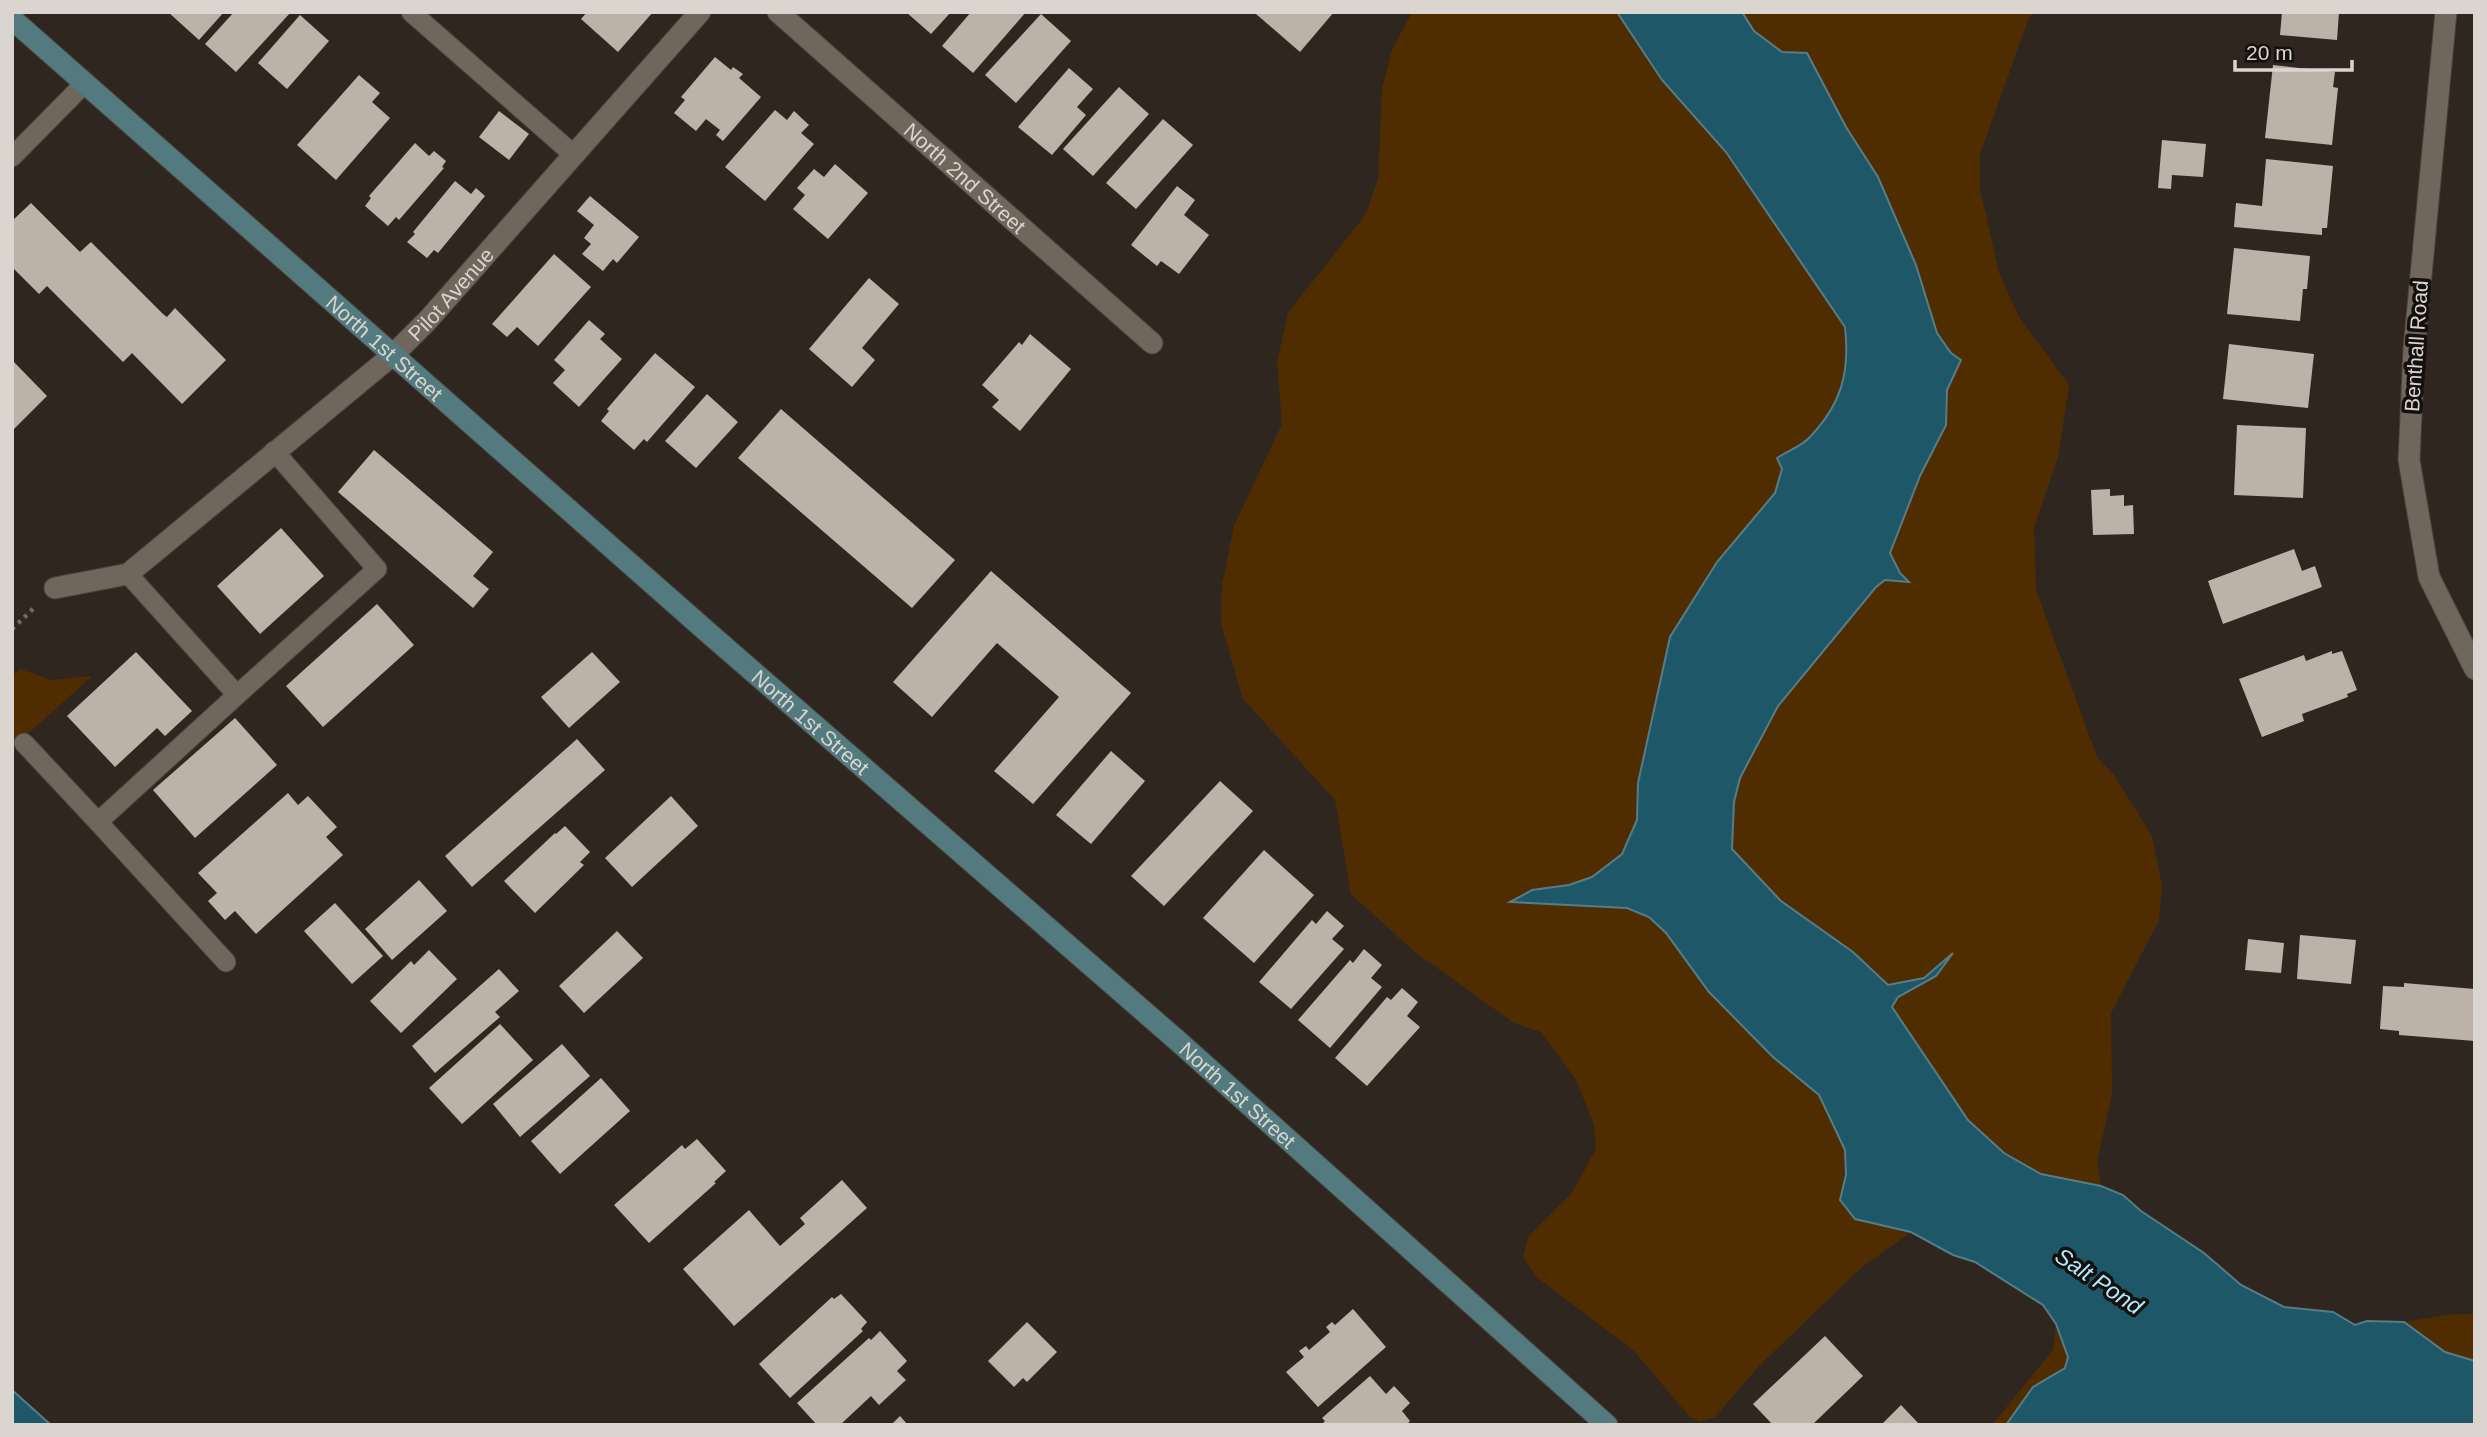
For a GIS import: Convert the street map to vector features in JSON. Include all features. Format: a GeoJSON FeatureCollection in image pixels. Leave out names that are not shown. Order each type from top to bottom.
{"type":"FeatureCollection","features":[{"type":"Feature","properties":{"kind":"street","name":"Pilot Avenue"},"geometry":{"type":"LineString","coordinates":[[55,588],[128,574],[394,354],[428,320],[700,12]]}},
{"type":"Feature","properties":{"kind":"street","name":"North 2nd Street"},"geometry":{"type":"LineString","coordinates":[[778,12],[1152,343]]}},
{"type":"Feature","properties":{"kind":"street","name":"Benthall Road"},"geometry":{"type":"LineString","coordinates":[[2446,12],[2414,349],[2409,460],[2429,577],[2475,669]]}},
{"type":"Feature","properties":{"kind":"street","name":"North 1st Street"},"geometry":{"type":"LineString","coordinates":[[12,19],[704,629],[1179,1042],[1607,1425]]}},
{"type":"Feature","properties":{"kind":"lane"},"geometry":{"type":"LineString","coordinates":[[411,12],[574,155]]}},
{"type":"Feature","properties":{"kind":"lane"},"geometry":{"type":"LineString","coordinates":[[12,157],[85,83]]}},
{"type":"Feature","properties":{"kind":"lane"},"geometry":{"type":"LineString","coordinates":[[98,822],[377,569],[274,451]]}},
{"type":"Feature","properties":{"kind":"lane"},"geometry":{"type":"LineString","coordinates":[[128,574],[237,695]]}},
{"type":"Feature","properties":{"kind":"lane"},"geometry":{"type":"LineString","coordinates":[[24,743],[226,962]]}},
{"type":"Feature","properties":{"kind":"shaded area"},"geometry":{"type":"Polygon","coordinates":[[[1412,12],[1617,12],[1662,80],[1726,152],[1845,327],[1845,373],[1830,412],[1807,440],[1778,457],[1782,469],[1775,493],[1717,562],[1670,637],[1638,783],[1637,820],[1622,854],[1592,877],[1569,885],[1532,890],[1511,902],[1627,908],[1649,917],[1666,933],[1773,1057],[1819,1095],[1845,1150],[1846,1175],[1840,1200],[1855,1219],[1911,1232],[1862,1267],[1760,1365],[1715,1417],[1699,1422],[1689,1416],[1634,1351],[1538,1278],[1523,1258],[1528,1237],[1572,1193],[1596,1149],[1594,1124],[1576,1080],[1541,1032],[1514,1023],[1415,952],[1351,894],[1335,800],[1243,699],[1221,624],[1222,585],[1234,526],[1282,424],[1277,362],[1288,313],[1366,214],[1378,179],[1382,89],[1392,50],[1412,12]]]}},
{"type":"Feature","properties":{"kind":"shaded area"},"geometry":{"type":"Polygon","coordinates":[[[1742,12],[2033,12],[1980,154],[1980,189],[1999,273],[2019,317],[2069,385],[2058,457],[2034,528],[2036,590],[2097,757],[2114,775],[2152,836],[2162,885],[2159,920],[2111,1013],[2112,1094],[2097,1163],[2101,1186],[2043,1175],[2020,1164],[1997,1148],[1938,1078],[1891,1007],[1898,998],[1936,976],[1950,956],[1924,978],[1888,985],[1853,952],[1781,901],[1732,849],[1734,802],[1740,778],[1778,706],[1876,587],[1900,573],[1890,553],[1920,476],[1946,425],[1947,390],[1961,360],[1951,353],[1937,333],[1916,265],[1878,177],[1846,127],[1782,52],[1754,31],[1742,12]]]}},
{"type":"Feature","properties":{"kind":"shaded area"},"geometry":{"type":"Polygon","coordinates":[[[20,669],[51,680],[92,676],[12,748],[12,676],[20,669]]]}},
{"type":"Feature","properties":{"kind":"shaded area"},"geometry":{"type":"Polygon","coordinates":[[[2453,1314],[2475,1314],[2475,1361],[2445,1352],[2404,1322],[2453,1314]]]}},
{"type":"Feature","properties":{"kind":"shaded area"},"geometry":{"type":"Polygon","coordinates":[[[2056,1324],[2068,1357],[2065,1368],[2033,1387],[2006,1425],[1992,1425],[2053,1350],[2056,1324]]]}},
{"type":"Feature","properties":{"kind":"water","name":"Salt Pond"},"geometry":{"type":"Polygon","coordinates":[[[1617,12],[1742,12],[1754,31],[1782,52],[1807,53],[1846,127],[1878,177],[1916,265],[1937,333],[1951,353],[1961,360],[1947,390],[1946,425],[1920,476],[1890,553],[1900,573],[1909,582],[1885,580],[1876,587],[1778,706],[1740,778],[1734,802],[1732,849],[1781,901],[1853,952],[1888,985],[1924,978],[1953,953],[1936,976],[1898,997],[1892,1007],[1968,1120],[2004,1153],[2041,1174],[2101,1186],[2123,1195],[2141,1211],[2204,1253],[2241,1285],[2284,1307],[2333,1312],[2355,1325],[2367,1321],[2404,1322],[2445,1352],[2475,1361],[2475,1425],[2006,1425],[2033,1387],[2065,1368],[2068,1357],[2056,1324],[2043,1305],[1975,1262],[1953,1255],[1911,1232],[1855,1219],[1840,1200],[1846,1175],[1845,1150],[1819,1095],[1773,1057],[1709,992],[1666,933],[1649,917],[1627,908],[1510,902],[1532,890],[1569,885],[1592,877],[1622,854],[1637,820],[1638,783],[1670,637],[1717,562],[1775,493],[1782,469],[1777,458],[1803,443],[1821,424],[1830,412],[1845,373],[1845,327],[1726,152],[1662,80],[1617,12]]]}},
{"type":"Feature","properties":{"kind":"water"},"geometry":{"type":"Polygon","coordinates":[[[12,1390],[51,1425],[12,1425],[12,1390]]]}},
{"type":"Feature","properties":{"kind":"building"},"geometry":{"type":"Polygon","coordinates":[[[168,12],[224,12],[199,40],[168,12]]]}},
{"type":"Feature","properties":{"kind":"building"},"geometry":{"type":"Polygon","coordinates":[[[234,12],[291,12],[236,72],[205,44],[234,12]]]}},
{"type":"Feature","properties":{"kind":"building"},"geometry":{"type":"Polygon","coordinates":[[[587,12],[653,12],[618,52],[581,19],[587,12]]]}},
{"type":"Feature","properties":{"kind":"building"},"geometry":{"type":"Polygon","coordinates":[[[906,12],[951,12],[931,34],[906,12]]]}},
{"type":"Feature","properties":{"kind":"building"},"geometry":{"type":"Polygon","coordinates":[[[971,12],[1026,12],[973,73],[942,46],[971,12]]]}},
{"type":"Feature","properties":{"kind":"building"},"geometry":{"type":"Polygon","coordinates":[[[1334,12],[1300,52],[1256,14],[1334,12]]]}},
{"type":"Feature","properties":{"kind":"building"},"geometry":{"type":"Polygon","coordinates":[[[2282,12],[2339,12],[2337,40],[2280,35],[2282,12]]]}},
{"type":"Feature","properties":{"kind":"building"},"geometry":{"type":"Polygon","coordinates":[[[1041,14],[1071,41],[1016,103],[985,75],[1041,14]]]}},
{"type":"Feature","properties":{"kind":"building"},"geometry":{"type":"Polygon","coordinates":[[[300,15],[329,41],[287,89],[258,63],[300,15]]]}},
{"type":"Feature","properties":{"kind":"building"},"geometry":{"type":"Polygon","coordinates":[[[715,57],[731,70],[733,67],[743,74],[739,78],[761,97],[723,141],[716,135],[720,130],[706,119],[696,131],[674,113],[685,100],[681,97],[715,57]]]}},
{"type":"Feature","properties":{"kind":"building"},"geometry":{"type":"Polygon","coordinates":[[[2273,65],[2335,72],[2333,87],[2338,88],[2332,145],[2265,138],[2273,65]]]}},
{"type":"Feature","properties":{"kind":"building"},"geometry":{"type":"Polygon","coordinates":[[[1069,68],[1093,89],[1077,107],[1086,115],[1052,155],[1018,127],[1069,68]]]}},
{"type":"Feature","properties":{"kind":"building"},"geometry":{"type":"Polygon","coordinates":[[[359,75],[380,93],[372,102],[390,118],[336,180],[297,145],[359,75]]]}},
{"type":"Feature","properties":{"kind":"building"},"geometry":{"type":"Polygon","coordinates":[[[1119,87],[1149,114],[1093,176],[1063,149],[1119,87]]]}},
{"type":"Feature","properties":{"kind":"building"},"geometry":{"type":"Polygon","coordinates":[[[775,110],[787,120],[794,111],[809,125],[801,133],[814,144],[765,201],[725,167],[775,110]]]}},
{"type":"Feature","properties":{"kind":"building"},"geometry":{"type":"Polygon","coordinates":[[[499,111],[529,134],[509,160],[479,137],[499,111]]]}},
{"type":"Feature","properties":{"kind":"building"},"geometry":{"type":"Polygon","coordinates":[[[1163,119],[1193,145],[1136,209],[1106,183],[1163,119]]]}},
{"type":"Feature","properties":{"kind":"building"},"geometry":{"type":"Polygon","coordinates":[[[2162,140],[2206,144],[2203,177],[2172,175],[2171,189],[2158,188],[2162,140]]]}},
{"type":"Feature","properties":{"kind":"building"},"geometry":{"type":"Polygon","coordinates":[[[415,143],[429,156],[434,151],[446,161],[442,167],[444,168],[399,220],[396,217],[388,226],[365,206],[371,198],[369,196],[415,143]]]}},
{"type":"Feature","properties":{"kind":"building"},"geometry":{"type":"Polygon","coordinates":[[[2266,159],[2333,166],[2327,228],[2322,228],[2322,235],[2234,227],[2236,203],[2262,206],[2266,159]]]}},
{"type":"Feature","properties":{"kind":"building"},"geometry":{"type":"Polygon","coordinates":[[[835,164],[868,193],[828,239],[793,209],[805,195],[797,188],[814,169],[824,177],[835,164]]]}},
{"type":"Feature","properties":{"kind":"building"},"geometry":{"type":"Polygon","coordinates":[[[455,181],[471,194],[476,188],[485,196],[438,253],[434,250],[427,258],[407,242],[455,181]]]}},
{"type":"Feature","properties":{"kind":"building"},"geometry":{"type":"Polygon","coordinates":[[[1177,186],[1195,200],[1184,215],[1209,235],[1179,274],[1161,261],[1157,266],[1131,245],[1177,186]]]}},
{"type":"Feature","properties":{"kind":"building"},"geometry":{"type":"Polygon","coordinates":[[[590,196],[639,237],[617,263],[613,259],[603,271],[582,254],[591,244],[584,238],[594,225],[577,211],[590,196]]]}},
{"type":"Feature","properties":{"kind":"building"},"geometry":{"type":"Polygon","coordinates":[[[31,203],[80,252],[91,242],[167,317],[175,308],[226,360],[182,404],[132,353],[123,362],[47,286],[39,294],[12,267],[12,221],[31,203]]]}},
{"type":"Feature","properties":{"kind":"building"},"geometry":{"type":"Polygon","coordinates":[[[2234,248],[2310,256],[2300,321],[2227,314],[2234,248]]]}},
{"type":"Feature","properties":{"kind":"building"},"geometry":{"type":"Polygon","coordinates":[[[554,254],[591,287],[538,346],[517,327],[507,337],[492,324],[554,254]]]}},
{"type":"Feature","properties":{"kind":"building"},"geometry":{"type":"Polygon","coordinates":[[[869,278],[899,304],[862,348],[875,360],[852,387],[809,349],[869,278]]]}},
{"type":"Feature","properties":{"kind":"building"},"geometry":{"type":"Polygon","coordinates":[[[589,320],[605,334],[600,339],[622,359],[579,407],[553,383],[565,370],[554,360],[589,320]]]}},
{"type":"Feature","properties":{"kind":"building"},"geometry":{"type":"Polygon","coordinates":[[[1030,334],[1071,369],[1020,431],[992,407],[999,400],[982,385],[1019,342],[1022,345],[1030,334]]]}},
{"type":"Feature","properties":{"kind":"building"},"geometry":{"type":"Polygon","coordinates":[[[2229,344],[2314,354],[2308,408],[2223,399],[2229,344]]]}},
{"type":"Feature","properties":{"kind":"building"},"geometry":{"type":"Polygon","coordinates":[[[655,353],[695,387],[647,442],[644,439],[634,450],[601,421],[609,411],[607,409],[655,353]]]}},
{"type":"Feature","properties":{"kind":"building"},"geometry":{"type":"Polygon","coordinates":[[[12,360],[47,396],[12,431],[12,360]]]}},
{"type":"Feature","properties":{"kind":"building"},"geometry":{"type":"Polygon","coordinates":[[[707,394],[738,422],[696,468],[665,441],[707,394]]]}},
{"type":"Feature","properties":{"kind":"building"},"geometry":{"type":"Polygon","coordinates":[[[781,409],[955,560],[912,608],[738,458],[781,409]]]}},
{"type":"Feature","properties":{"kind":"building"},"geometry":{"type":"Polygon","coordinates":[[[2237,425],[2306,428],[2303,498],[2234,495],[2237,425]]]}},
{"type":"Feature","properties":{"kind":"building"},"geometry":{"type":"Polygon","coordinates":[[[374,450],[493,552],[473,576],[489,589],[473,608],[338,492],[374,450]]]}},
{"type":"Feature","properties":{"kind":"building"},"geometry":{"type":"Polygon","coordinates":[[[2110,489],[2110,496],[2124,495],[2124,506],[2133,505],[2134,534],[2093,535],[2091,490],[2110,489]]]}},
{"type":"Feature","properties":{"kind":"building"},"geometry":{"type":"Polygon","coordinates":[[[281,528],[324,576],[260,634],[217,586],[281,528]]]}},
{"type":"Feature","properties":{"kind":"building"},"geometry":{"type":"Polygon","coordinates":[[[2294,549],[2302,571],[2315,566],[2322,587],[2223,624],[2208,581],[2294,549]]]}},
{"type":"Feature","properties":{"kind":"building"},"geometry":{"type":"Polygon","coordinates":[[[991,571],[1131,693],[1033,804],[994,771],[1059,697],[997,643],[932,717],[893,682],[991,571]]]}},
{"type":"Feature","properties":{"kind":"building"},"geometry":{"type":"Polygon","coordinates":[[[377,604],[414,645],[323,727],[286,686],[377,604]]]}},
{"type":"Feature","properties":{"kind":"building"},"geometry":{"type":"Polygon","coordinates":[[[2332,651],[2332,654],[2342,651],[2357,690],[2347,694],[2348,697],[2302,714],[2304,721],[2262,737],[2239,679],[2304,655],[2306,661],[2332,651]]]}},
{"type":"Feature","properties":{"kind":"building"},"geometry":{"type":"Polygon","coordinates":[[[136,652],[192,711],[165,736],[157,728],[115,767],[67,716],[136,652]]]}},
{"type":"Feature","properties":{"kind":"building"},"geometry":{"type":"Polygon","coordinates":[[[592,652],[620,682],[569,728],[541,697],[592,652]]]}},
{"type":"Feature","properties":{"kind":"building"},"geometry":{"type":"Polygon","coordinates":[[[235,718],[277,765],[195,838],[153,790],[235,718]]]}},
{"type":"Feature","properties":{"kind":"building"},"geometry":{"type":"Polygon","coordinates":[[[577,739],[605,770],[472,887],[445,856],[577,739]]]}},
{"type":"Feature","properties":{"kind":"building"},"geometry":{"type":"Polygon","coordinates":[[[1111,751],[1145,781],[1091,844],[1056,815],[1111,751]]]}},
{"type":"Feature","properties":{"kind":"building"},"geometry":{"type":"Polygon","coordinates":[[[1220,781],[1253,811],[1164,906],[1131,876],[1220,781]]]}},
{"type":"Feature","properties":{"kind":"building"},"geometry":{"type":"Polygon","coordinates":[[[288,793],[298,805],[308,796],[337,827],[326,837],[343,855],[256,934],[235,911],[225,920],[208,901],[217,893],[198,873],[288,793]]]}},
{"type":"Feature","properties":{"kind":"building"},"geometry":{"type":"Polygon","coordinates":[[[671,796],[698,826],[632,887],[605,858],[671,796]]]}},
{"type":"Feature","properties":{"kind":"building"},"geometry":{"type":"Polygon","coordinates":[[[565,826],[590,852],[580,862],[584,865],[535,913],[504,881],[565,826]]]}},
{"type":"Feature","properties":{"kind":"building"},"geometry":{"type":"Polygon","coordinates":[[[1264,850],[1314,895],[1254,963],[1203,918],[1264,850]]]}},
{"type":"Feature","properties":{"kind":"building"},"geometry":{"type":"Polygon","coordinates":[[[419,880],[447,911],[392,960],[365,929],[419,880]]]}},
{"type":"Feature","properties":{"kind":"building"},"geometry":{"type":"Polygon","coordinates":[[[335,903],[383,956],[352,984],[304,931],[335,903]]]}},
{"type":"Feature","properties":{"kind":"building"},"geometry":{"type":"Polygon","coordinates":[[[1327,911],[1344,926],[1332,939],[1344,949],[1291,1009],[1259,982],[1312,920],[1316,924],[1327,911]]]}},
{"type":"Feature","properties":{"kind":"building"},"geometry":{"type":"Polygon","coordinates":[[[617,931],[643,958],[584,1013],[559,986],[617,931]]]}},
{"type":"Feature","properties":{"kind":"building"},"geometry":{"type":"Polygon","coordinates":[[[2300,935],[2356,940],[2351,984],[2297,979],[2300,935]]]}},
{"type":"Feature","properties":{"kind":"building"},"geometry":{"type":"Polygon","coordinates":[[[2248,939],[2284,943],[2281,973],[2245,970],[2248,939]]]}},
{"type":"Feature","properties":{"kind":"building"},"geometry":{"type":"Polygon","coordinates":[[[1364,949],[1382,965],[1371,978],[1382,987],[1330,1048],[1298,1020],[1350,960],[1353,963],[1364,949]]]}},
{"type":"Feature","properties":{"kind":"building"},"geometry":{"type":"Polygon","coordinates":[[[429,950],[457,979],[401,1033],[370,1001],[411,961],[414,965],[429,950]]]}},
{"type":"Feature","properties":{"kind":"building"},"geometry":{"type":"Polygon","coordinates":[[[499,969],[519,991],[495,1012],[500,1017],[435,1073],[412,1046],[499,969]]]}},
{"type":"Feature","properties":{"kind":"building"},"geometry":{"type":"Polygon","coordinates":[[[2404,983],[2475,989],[2475,1041],[2399,1035],[2399,1031],[2380,1029],[2383,986],[2404,987],[2404,983]]]}},
{"type":"Feature","properties":{"kind":"building"},"geometry":{"type":"Polygon","coordinates":[[[1402,988],[1418,1002],[1407,1016],[1420,1027],[1367,1086],[1335,1058],[1387,997],[1391,1000],[1402,988]]]}},
{"type":"Feature","properties":{"kind":"building"},"geometry":{"type":"Polygon","coordinates":[[[500,1024],[533,1060],[462,1124],[429,1088],[500,1024]]]}},
{"type":"Feature","properties":{"kind":"building"},"geometry":{"type":"Polygon","coordinates":[[[562,1044],[590,1076],[520,1137],[493,1104],[562,1044]]]}},
{"type":"Feature","properties":{"kind":"building"},"geometry":{"type":"Polygon","coordinates":[[[601,1078],[630,1111],[560,1174],[531,1141],[601,1078]]]}},
{"type":"Feature","properties":{"kind":"building"},"geometry":{"type":"Polygon","coordinates":[[[697,1139],[726,1171],[649,1243],[614,1205],[682,1145],[685,1149],[697,1139]]]}},
{"type":"Feature","properties":{"kind":"building"},"geometry":{"type":"Polygon","coordinates":[[[842,1180],[867,1208],[734,1326],[683,1269],[749,1210],[780,1246],[805,1224],[800,1218],[842,1180]]]}},
{"type":"Feature","properties":{"kind":"building"},"geometry":{"type":"Polygon","coordinates":[[[841,1294],[867,1322],[861,1329],[863,1331],[790,1398],[759,1364],[832,1297],[834,1299],[841,1294]]]}},
{"type":"Feature","properties":{"kind":"building"},"geometry":{"type":"Polygon","coordinates":[[[1353,1309],[1386,1347],[1318,1407],[1286,1372],[1304,1357],[1299,1351],[1306,1346],[1309,1350],[1330,1332],[1326,1327],[1332,1322],[1335,1325],[1353,1309]]]}},
{"type":"Feature","properties":{"kind":"building"},"geometry":{"type":"Polygon","coordinates":[[[1027,1322],[1057,1352],[1027,1382],[1023,1378],[1014,1387],[988,1361],[1027,1322]]]}},
{"type":"Feature","properties":{"kind":"building"},"geometry":{"type":"Polygon","coordinates":[[[880,1331],[907,1361],[897,1371],[906,1380],[879,1405],[871,1396],[840,1425],[817,1425],[797,1403],[880,1331]]]}},
{"type":"Feature","properties":{"kind":"building"},"geometry":{"type":"Polygon","coordinates":[[[1825,1336],[1863,1376],[1812,1425],[1773,1425],[1753,1404],[1825,1336]]]}},
{"type":"Feature","properties":{"kind":"building"},"geometry":{"type":"Polygon","coordinates":[[[1370,1376],[1386,1394],[1394,1386],[1410,1403],[1402,1411],[1410,1421],[1406,1425],[1321,1425],[1325,1421],[1322,1418],[1370,1376]]]}},
{"type":"Feature","properties":{"kind":"building"},"geometry":{"type":"Polygon","coordinates":[[[1901,1405],[1920,1425],[1881,1425],[1901,1405]]]}},
{"type":"Feature","properties":{"kind":"building"},"geometry":{"type":"Polygon","coordinates":[[[900,1416],[908,1425],[891,1425],[900,1416]]]}}]}
